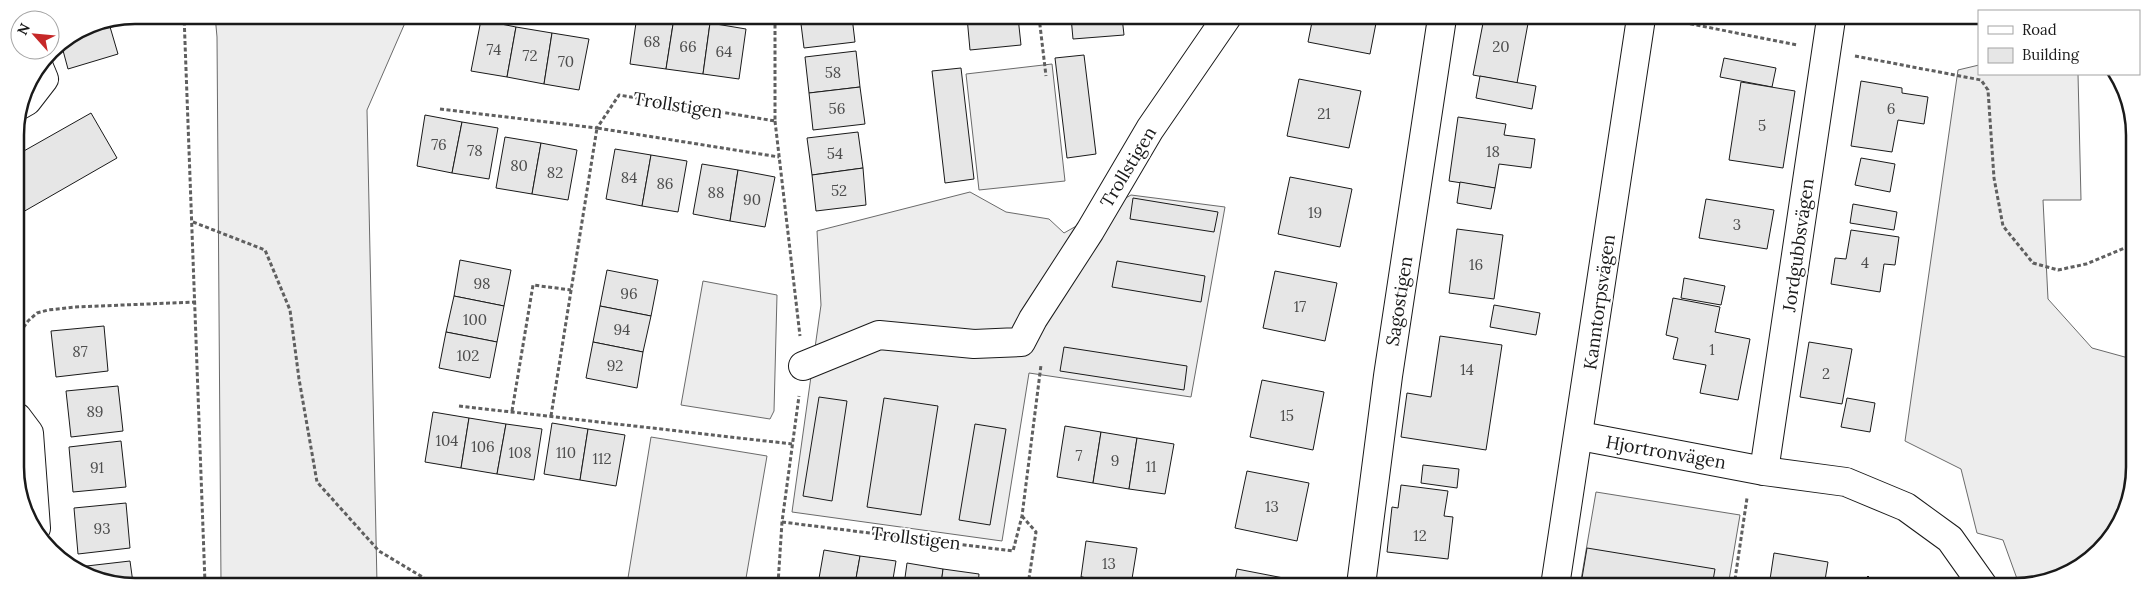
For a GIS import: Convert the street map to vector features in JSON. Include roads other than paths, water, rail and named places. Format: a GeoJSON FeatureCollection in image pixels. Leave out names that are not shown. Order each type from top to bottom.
{"type":"FeatureCollection","features":[{"type":"Feature","properties":{"kind":"street","name":"Trollstigen"},"geometry":{"type":"LineString","coordinates":[[803,366],[879,335],[974,344],[1021,342],[1033,319],[1090,231],[1150,129],[1222,24]]}},
{"type":"Feature","properties":{"kind":"street","name":"Sagostigen"},"geometry":{"type":"LineString","coordinates":[[1362,578],[1388,376],[1441,24]]}},
{"type":"Feature","properties":{"kind":"street","name":"Kanntorpsvägen"},"geometry":{"type":"LineString","coordinates":[[1556,578],[1580,436],[1640,24]]}},
{"type":"Feature","properties":{"kind":"street","name":"Jordgubbsvägen"},"geometry":{"type":"LineString","coordinates":[[1758,470],[1830,24]]}},
{"type":"Feature","properties":{"kind":"street"},"geometry":{"type":"LineString","coordinates":[[31,96],[44,80],[42,74]]}},
{"type":"Feature","properties":{"kind":"street"},"geometry":{"type":"LineString","coordinates":[[24,426],[29,433],[28,496]]}},
{"type":"Feature","properties":{"kind":"street","name":"Hjortronvägen"},"geometry":{"type":"LineString","coordinates":[[1580,436],[1758,470],[1846,482],[1906,507],[1950,540],[1977,578]]}}]}
